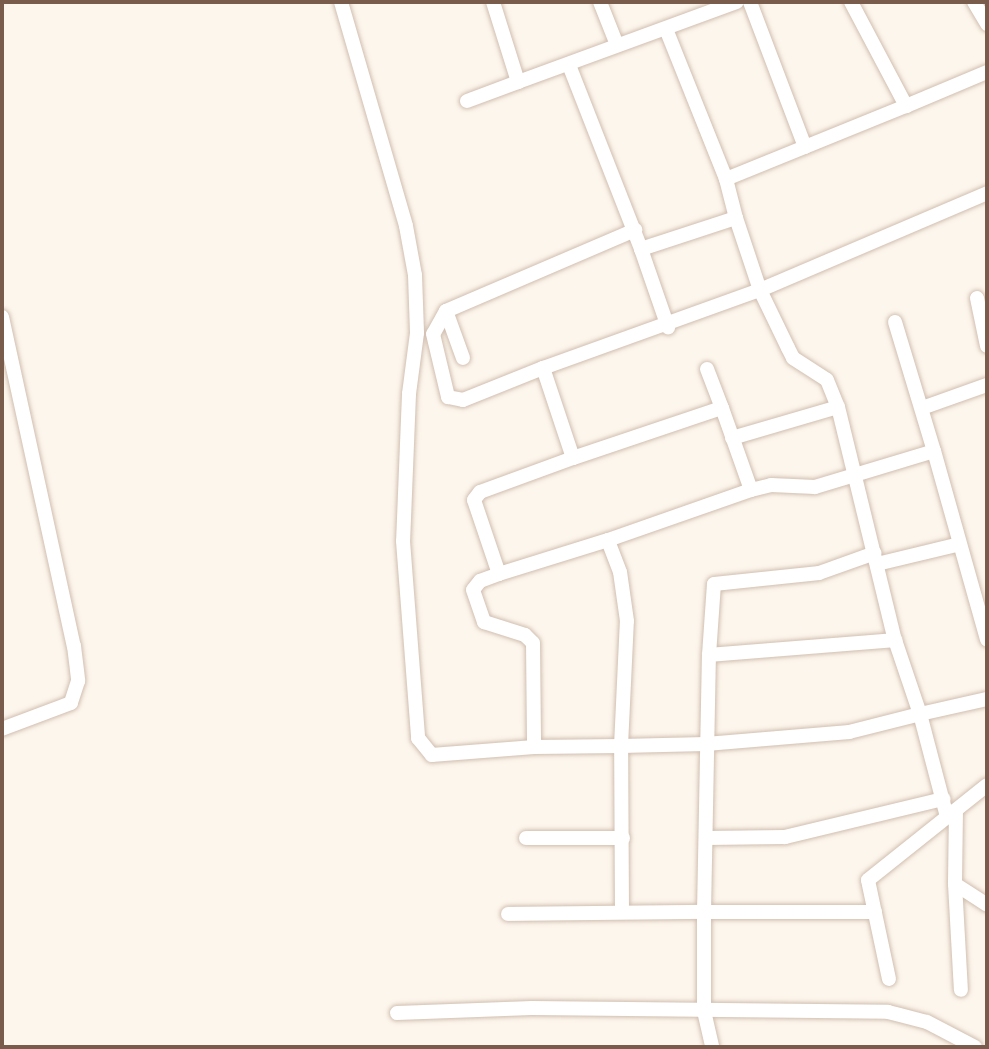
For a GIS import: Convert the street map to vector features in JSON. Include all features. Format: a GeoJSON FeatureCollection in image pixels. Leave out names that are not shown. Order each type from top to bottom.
{"type":"FeatureCollection","features":[{"type":"Feature","properties":{"kind":"street"},"geometry":{"type":"LineString","coordinates":[[341,2],[406,226],[415,275],[417,333],[408,408],[403,541],[418,738],[426,752],[438,756],[534,747],[706,744],[849,732],[987,699]]}},
{"type":"Feature","properties":{"kind":"street"},"geometry":{"type":"LineString","coordinates":[[493,2],[518,82]]}},
{"type":"Feature","properties":{"kind":"street"},"geometry":{"type":"LineString","coordinates":[[600,2],[617,45]]}},
{"type":"Feature","properties":{"kind":"street"},"geometry":{"type":"LineString","coordinates":[[467,101],[666,29],[709,7],[737,2]]}},
{"type":"Feature","properties":{"kind":"street"},"geometry":{"type":"LineString","coordinates":[[750,2],[805,147]]}},
{"type":"Feature","properties":{"kind":"street"},"geometry":{"type":"LineString","coordinates":[[851,2],[906,106]]}},
{"type":"Feature","properties":{"kind":"street"},"geometry":{"type":"LineString","coordinates":[[974,2],[987,24]]}},
{"type":"Feature","properties":{"kind":"street"},"geometry":{"type":"LineString","coordinates":[[666,29],[726,179],[760,290],[793,358],[827,380],[838,407],[857,475],[895,640],[920,713],[943,799],[952,814],[961,990]]}},
{"type":"Feature","properties":{"kind":"street"},"geometry":{"type":"LineString","coordinates":[[569,65],[635,230],[668,327]]}},
{"type":"Feature","properties":{"kind":"street"},"geometry":{"type":"LineString","coordinates":[[726,179],[987,72]]}},
{"type":"Feature","properties":{"kind":"street"},"geometry":{"type":"LineString","coordinates":[[635,230],[446,311],[433,334],[448,397],[463,400],[543,368],[668,327],[987,193]]}},
{"type":"Feature","properties":{"kind":"street"},"geometry":{"type":"LineString","coordinates":[[641,249],[736,218]]}},
{"type":"Feature","properties":{"kind":"street"},"geometry":{"type":"LineString","coordinates":[[977,298],[987,345]]}},
{"type":"Feature","properties":{"kind":"street"},"geometry":{"type":"LineString","coordinates":[[446,311],[463,358]]}},
{"type":"Feature","properties":{"kind":"street"},"geometry":{"type":"LineString","coordinates":[[2,317],[74,646],[78,681],[71,703],[2,729]]}},
{"type":"Feature","properties":{"kind":"street"},"geometry":{"type":"LineString","coordinates":[[895,322],[987,640]]}},
{"type":"Feature","properties":{"kind":"street"},"geometry":{"type":"LineString","coordinates":[[543,368],[573,457]]}},
{"type":"Feature","properties":{"kind":"street"},"geometry":{"type":"LineString","coordinates":[[707,369],[751,490]]}},
{"type":"Feature","properties":{"kind":"street"},"geometry":{"type":"LineString","coordinates":[[922,408],[987,385]]}},
{"type":"Feature","properties":{"kind":"street"},"geometry":{"type":"LineString","coordinates":[[732,438],[838,407]]}},
{"type":"Feature","properties":{"kind":"street"},"geometry":{"type":"LineString","coordinates":[[499,574],[474,500],[480,492],[573,457],[722,408]]}},
{"type":"Feature","properties":{"kind":"street"},"geometry":{"type":"LineString","coordinates":[[534,747],[533,643],[526,635],[484,622],[473,595],[475,585],[499,574],[608,540],[751,490],[771,485],[815,487],[934,451]]}},
{"type":"Feature","properties":{"kind":"street"},"geometry":{"type":"LineString","coordinates":[[608,540],[625,593],[621,746],[622,912]]}},
{"type":"Feature","properties":{"kind":"street"},"geometry":{"type":"LineString","coordinates":[[712,1047],[704,1011],[704,912],[707,838],[706,744],[713,584],[819,573],[876,559],[960,544]]}},
{"type":"Feature","properties":{"kind":"street"},"geometry":{"type":"LineString","coordinates":[[709,654],[895,640]]}},
{"type":"Feature","properties":{"kind":"street"},"geometry":{"type":"LineString","coordinates":[[889,979],[868,880],[987,786]]}},
{"type":"Feature","properties":{"kind":"street"},"geometry":{"type":"LineString","coordinates":[[707,838],[785,837],[943,799]]}},
{"type":"Feature","properties":{"kind":"street"},"geometry":{"type":"LineString","coordinates":[[526,838],[623,838]]}},
{"type":"Feature","properties":{"kind":"street"},"geometry":{"type":"LineString","coordinates":[[955,884],[987,905]]}},
{"type":"Feature","properties":{"kind":"street"},"geometry":{"type":"LineString","coordinates":[[508,914],[875,912]]}},
{"type":"Feature","properties":{"kind":"street"},"geometry":{"type":"LineString","coordinates":[[397,1013],[532,1008],[888,1012],[927,1022],[975,1047]]}}]}
